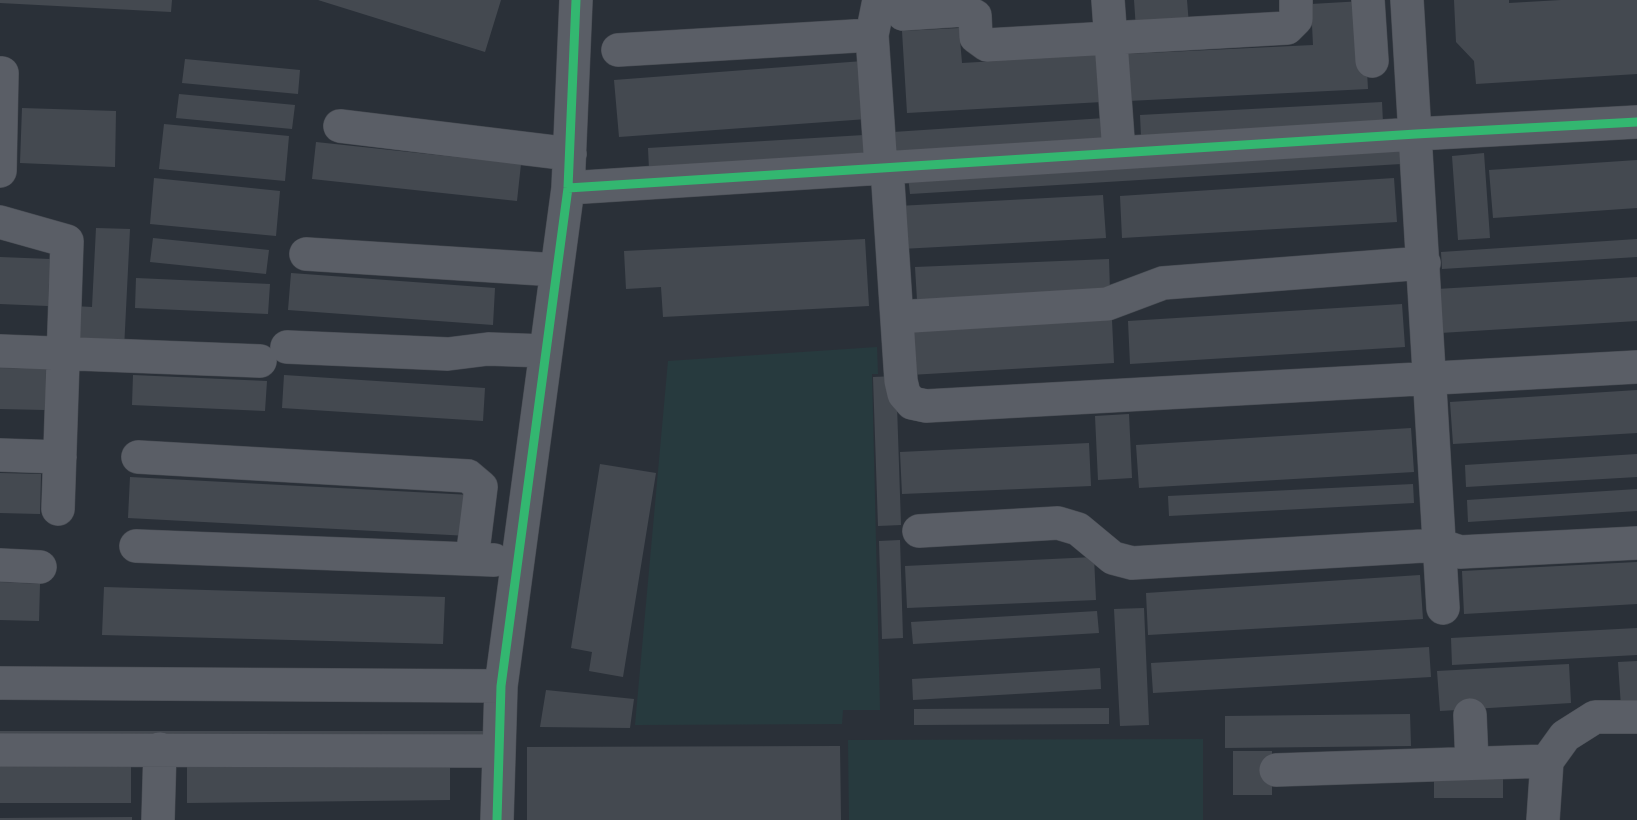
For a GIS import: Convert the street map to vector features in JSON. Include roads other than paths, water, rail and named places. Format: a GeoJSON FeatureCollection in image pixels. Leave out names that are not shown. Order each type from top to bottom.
{"type":"FeatureCollection","features":[{"type":"Feature","properties":{"kind":"street"},"geometry":{"type":"LineString","coordinates":[[497,820],[501,686],[568,188],[576,0]]}},
{"type":"Feature","properties":{"kind":"street"},"geometry":{"type":"LineString","coordinates":[[1108,0],[1119,153]]}},
{"type":"Feature","properties":{"kind":"street"},"geometry":{"type":"LineString","coordinates":[[1296,0],[1296,19],[1287,28],[987,45],[976,37],[975,16],[963,10],[891,7],[872,35],[901,381],[904,394],[912,403],[926,406],[1637,367]]}},
{"type":"Feature","properties":{"kind":"street"},"geometry":{"type":"LineString","coordinates":[[1368,0],[1372,61]]}},
{"type":"Feature","properties":{"kind":"street"},"geometry":{"type":"LineString","coordinates":[[1407,0],[1443,608]]}},
{"type":"Feature","properties":{"kind":"street"},"geometry":{"type":"LineString","coordinates":[[618,50],[872,35]]}},
{"type":"Feature","properties":{"kind":"street"},"geometry":{"type":"LineString","coordinates":[[0,171],[2,73]]}},
{"type":"Feature","properties":{"kind":"street"},"geometry":{"type":"LineString","coordinates":[[568,188],[1637,122]]}},
{"type":"Feature","properties":{"kind":"street"},"geometry":{"type":"LineString","coordinates":[[340,126],[570,154]]}},
{"type":"Feature","properties":{"kind":"street"},"geometry":{"type":"LineString","coordinates":[[0,222],[67,241],[58,509]]}},
{"type":"Feature","properties":{"kind":"street"},"geometry":{"type":"LineString","coordinates":[[306,254],[557,270]]}},
{"type":"Feature","properties":{"kind":"street"},"geometry":{"type":"LineString","coordinates":[[897,317],[1107,304],[1163,283],[1424,263]]}},
{"type":"Feature","properties":{"kind":"street"},"geometry":{"type":"LineString","coordinates":[[0,351],[448,354],[488,349],[546,351]]}},
{"type":"Feature","properties":{"kind":"street"},"geometry":{"type":"LineString","coordinates":[[0,455],[60,457]]}},
{"type":"Feature","properties":{"kind":"street"},"geometry":{"type":"LineString","coordinates":[[138,457],[468,476],[480,487],[472,559]]}},
{"type":"Feature","properties":{"kind":"street"},"geometry":{"type":"LineString","coordinates":[[919,531],[1058,523],[1078,529],[1113,558],[1132,563],[1440,545],[1460,552],[1637,543]]}},
{"type":"Feature","properties":{"kind":"street"},"geometry":{"type":"LineString","coordinates":[[136,546],[518,561]]}},
{"type":"Feature","properties":{"kind":"street"},"geometry":{"type":"LineString","coordinates":[[0,565],[40,567]]}},
{"type":"Feature","properties":{"kind":"street"},"geometry":{"type":"LineString","coordinates":[[0,683],[501,686]]}},
{"type":"Feature","properties":{"kind":"street"},"geometry":{"type":"LineString","coordinates":[[1470,715],[1472,763]]}},
{"type":"Feature","properties":{"kind":"street"},"geometry":{"type":"LineString","coordinates":[[1544,820],[1547,760],[1565,736],[1595,717],[1637,717]]}},
{"type":"Feature","properties":{"kind":"street"},"geometry":{"type":"LineString","coordinates":[[158,820],[160,749]]}},
{"type":"Feature","properties":{"kind":"street"},"geometry":{"type":"LineString","coordinates":[[0,750],[499,751]]}},
{"type":"Feature","properties":{"kind":"street"},"geometry":{"type":"LineString","coordinates":[[1276,770],[1547,760]]}}]}
